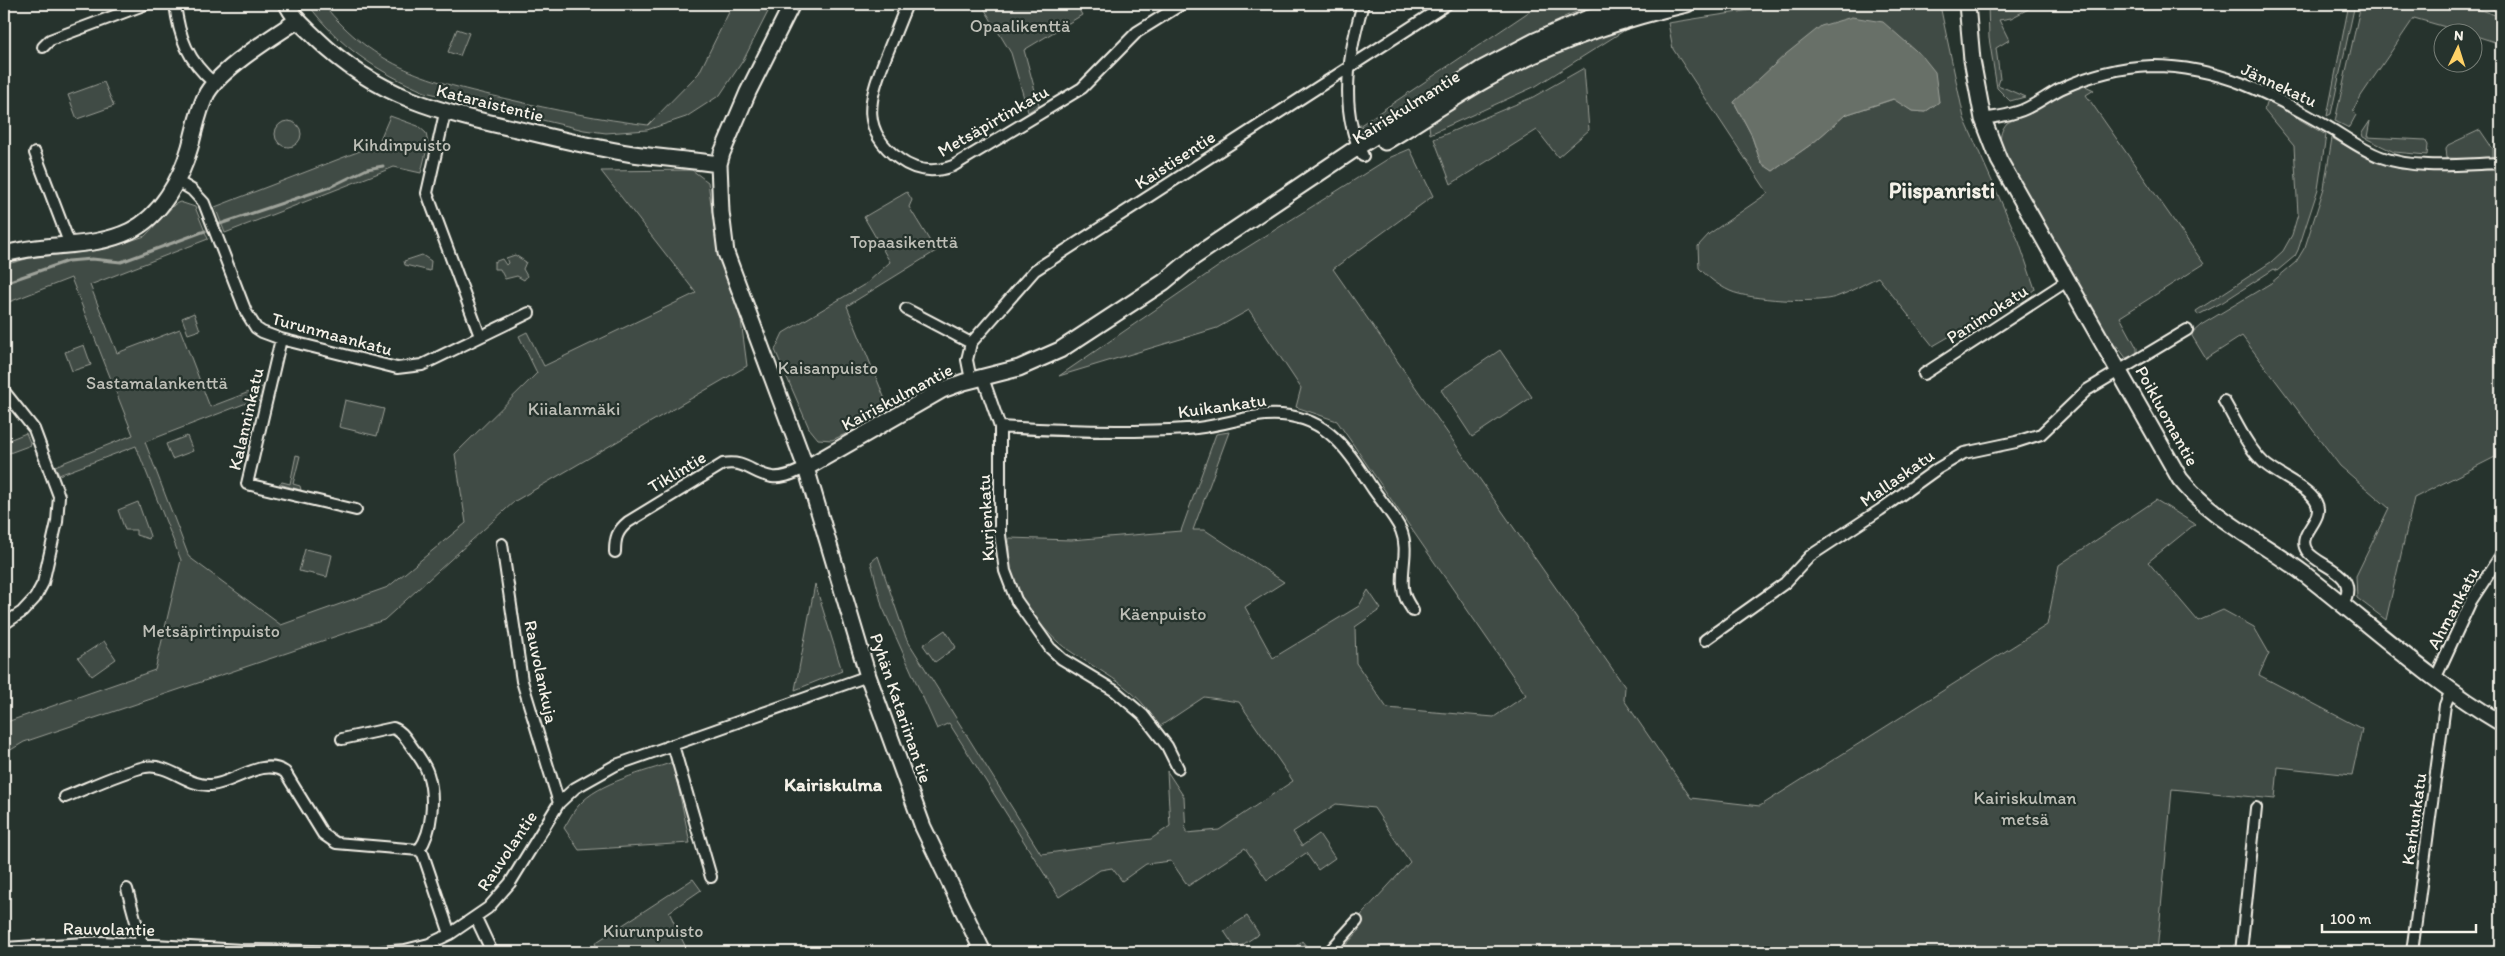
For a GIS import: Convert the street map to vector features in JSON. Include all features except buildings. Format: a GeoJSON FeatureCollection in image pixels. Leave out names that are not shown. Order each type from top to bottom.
{"type":"FeatureCollection","features":[{"type":"Feature","properties":{"kind":"street"},"geometry":{"type":"LineString","coordinates":[[43,47],[50,40],[146,4]]}},
{"type":"Feature","properties":{"kind":"street"},"geometry":{"type":"LineString","coordinates":[[175,4],[180,36],[186,49],[194,62],[214,83]]}},
{"type":"Feature","properties":{"kind":"street","name":"Kataraistentie"},"geometry":{"type":"LineString","coordinates":[[287,4],[298,20],[335,56],[371,82],[406,99],[445,113],[633,154],[720,164]]}},
{"type":"Feature","properties":{"kind":"street"},"geometry":{"type":"LineString","coordinates":[[720,164],[738,113],[792,4]]}},
{"type":"Feature","properties":{"kind":"street","name":"Metsäpirtinkatu"},"geometry":{"type":"LineString","coordinates":[[907,4],[875,85],[870,117],[875,133],[890,152],[911,166],[928,170],[953,166],[1082,88],[1137,32],[1177,5]]}},
{"type":"Feature","properties":{"kind":"street"},"geometry":{"type":"LineString","coordinates":[[1360,151],[1351,119],[1349,67],[1363,4]]}},
{"type":"Feature","properties":{"kind":"street","name":"Kaistisentie"},"geometry":{"type":"LineString","coordinates":[[971,343],[1035,270],[1447,4]]}},
{"type":"Feature","properties":{"kind":"street","name":"Kairiskulmantie"},"geometry":{"type":"LineString","coordinates":[[806,468],[942,390],[1019,368],[1060,350],[1164,282],[1199,264],[1234,242],[1360,151],[1480,70],[1535,41],[1586,19],[1637,4]]}},
{"type":"Feature","properties":{"kind":"street","name":"Kairiskulmantie"},"geometry":{"type":"LineString","coordinates":[[1360,151],[1484,80],[1540,52],[1592,30],[1687,4]]}},
{"type":"Feature","properties":{"kind":"street","name":"Poikluomantie"},"geometry":{"type":"LineString","coordinates":[[1967,4],[1972,60],[1983,119],[2000,160],[2067,281],[2120,370],[2168,459],[2195,497],[2213,512],[2302,572],[2451,690],[2501,723]]}},
{"type":"Feature","properties":{"kind":"street"},"geometry":{"type":"LineString","coordinates":[[4,254],[43,247],[105,240],[132,230],[156,210],[177,181],[189,150],[200,109],[214,83],[298,20]]}},
{"type":"Feature","properties":{"kind":"street","name":"Jännekatu"},"geometry":{"type":"LineString","coordinates":[[1983,119],[2018,112],[2062,88],[2120,69],[2152,66],[2202,71],[2248,84],[2277,98],[2370,152],[2391,160],[2436,164],[2501,163]]}},
{"type":"Feature","properties":{"kind":"street"},"geometry":{"type":"LineString","coordinates":[[445,113],[427,193],[480,336]]}},
{"type":"Feature","properties":{"kind":"street"},"geometry":{"type":"LineString","coordinates":[[35,153],[70,245]]}},
{"type":"Feature","properties":{"kind":"street","name":"Pyhän Katariinan tie"},"geometry":{"type":"LineString","coordinates":[[720,164],[721,212],[726,253],[806,468],[868,676],[923,827],[983,952]]}},
{"type":"Feature","properties":{"kind":"street","name":"Turunmaankatu"},"geometry":{"type":"LineString","coordinates":[[177,181],[192,190],[204,203],[251,321],[262,332],[282,339],[404,368],[422,365],[529,313]]}},
{"type":"Feature","properties":{"kind":"street","name":"Panimokatu"},"geometry":{"type":"LineString","coordinates":[[1924,374],[2067,281]]}},
{"type":"Feature","properties":{"kind":"street"},"geometry":{"type":"LineString","coordinates":[[906,309],[971,343],[967,360],[977,379]]}},
{"type":"Feature","properties":{"kind":"street","name":"Mallaskatu"},"geometry":{"type":"LineString","coordinates":[[1705,640],[1785,583],[1810,556],[1880,510],[1937,468],[1964,453],[2016,442],[2041,434],[2087,390],[2187,330]]}},
{"type":"Feature","properties":{"kind":"street","name":"Kalanninkatu"},"geometry":{"type":"LineString","coordinates":[[282,339],[247,484],[356,510]]}},
{"type":"Feature","properties":{"kind":"street","name":"Kurjenkatu"},"geometry":{"type":"LineString","coordinates":[[977,379],[1000,427],[1000,535],[1005,571],[1016,600],[1050,648],[1062,659],[1115,691],[1143,715],[1163,740],[1178,768]]}},
{"type":"Feature","properties":{"kind":"street"},"geometry":{"type":"LineString","coordinates":[[4,391],[34,429],[59,496],[56,530],[43,583],[35,598],[22,612],[4,624]]}},
{"type":"Feature","properties":{"kind":"street"},"geometry":{"type":"LineString","coordinates":[[2224,401],[2258,456],[2272,469],[2308,493],[2316,503],[2318,514],[2307,532],[2305,545],[2307,551],[2335,570],[2346,585],[2347,597],[2343,604]]}},
{"type":"Feature","properties":{"kind":"street","name":"Kuikankatu"},"geometry":{"type":"LineString","coordinates":[[1000,427],[1121,432],[1190,429],[1264,416],[1295,416],[1309,421],[1328,430],[1349,452],[1400,530],[1405,555],[1403,586],[1405,597],[1413,611]]}},
{"type":"Feature","properties":{"kind":"street","name":"Tiklintie"},"geometry":{"type":"LineString","coordinates":[[615,552],[615,539],[619,529],[723,464],[734,462],[744,464],[772,477],[782,477],[806,468]]}},
{"type":"Feature","properties":{"kind":"street","name":"Rauvolankuja"},"geometry":{"type":"LineString","coordinates":[[502,544],[522,681],[559,803]]}},
{"type":"Feature","properties":{"kind":"street","name":"Ahmankatu"},"geometry":{"type":"LineString","coordinates":[[2436,677],[2471,601],[2501,555]]}},
{"type":"Feature","properties":{"kind":"street","name":"Rauvolantie"},"geometry":{"type":"LineString","coordinates":[[4,948],[72,942],[242,950],[378,952],[413,948],[450,934],[476,918],[498,898],[510,883],[559,803],[593,776],[616,765],[868,676]]}},
{"type":"Feature","properties":{"kind":"street","name":"Karhunkatu"},"geometry":{"type":"LineString","coordinates":[[2412,952],[2445,706],[2451,690]]}},
{"type":"Feature","properties":{"kind":"street"},"geometry":{"type":"LineString","coordinates":[[342,739],[393,728],[399,730],[409,742],[424,765],[430,782],[428,832],[419,850]]}},
{"type":"Feature","properties":{"kind":"street"},"geometry":{"type":"LineString","coordinates":[[673,745],[711,877]]}},
{"type":"Feature","properties":{"kind":"street"},"geometry":{"type":"LineString","coordinates":[[65,797],[143,768],[158,767],[210,785],[272,767],[285,772],[323,834],[329,840],[336,843],[419,850],[423,854],[450,934]]}},
{"type":"Feature","properties":{"kind":"street"},"geometry":{"type":"LineString","coordinates":[[2241,952],[2256,808]]}},
{"type":"Feature","properties":{"kind":"street"},"geometry":{"type":"LineString","coordinates":[[127,889],[142,944]]}},
{"type":"Feature","properties":{"kind":"street"},"geometry":{"type":"LineString","coordinates":[[476,918],[492,952]]}},
{"type":"Feature","properties":{"kind":"street"},"geometry":{"type":"LineString","coordinates":[[1329,952],[1358,921]]}},
{"type":"Feature","properties":{"kind":"green space"},"geometry":{"type":"Polygon","coordinates":[[[308,4],[323,4],[363,44],[384,58],[428,78],[453,86],[542,107],[648,125],[699,73],[733,4],[772,4],[744,59],[720,95],[686,117],[647,130],[606,133],[584,130],[425,92],[391,76],[360,56],[332,33],[308,4]]]}},
{"type":"Feature","properties":{"kind":"green space","name":"Opaalikenttä"},"geometry":{"type":"Polygon","coordinates":[[[1076,4],[1082,15],[1024,50],[1039,105],[1028,112],[1011,53],[982,5],[1076,4]]]}},
{"type":"Feature","properties":{"kind":"green space"},"geometry":{"type":"Polygon","coordinates":[[[1530,4],[1595,4],[1564,17],[1564,22],[1462,71],[1374,129],[1366,129],[1359,126],[1533,9],[1530,4]]]}},
{"type":"Feature","properties":{"kind":"green space"},"geometry":{"type":"Polygon","coordinates":[[[1810,4],[1936,4],[1941,10],[1964,118],[2019,242],[2035,289],[2017,303],[1995,310],[1933,346],[1878,277],[1836,297],[1799,301],[1767,299],[1739,294],[1713,281],[1699,268],[1698,246],[1709,234],[1768,193],[1673,49],[1668,23],[1764,8],[1810,4]],[[1904,41],[1749,90],[1734,102],[1751,134],[1761,163],[1773,171],[1813,143],[1845,115],[1894,99],[1912,111],[1925,112],[1939,102],[1923,57],[1904,41]]]}},
{"type":"Feature","properties":{"kind":"green space"},"geometry":{"type":"Polygon","coordinates":[[[1988,4],[2038,4],[2011,18],[1999,20],[2009,40],[1996,48],[2000,79],[1998,85],[2025,97],[2010,101],[1997,88],[1989,38],[1988,4]]]}},
{"type":"Feature","properties":{"kind":"green space"},"geometry":{"type":"Polygon","coordinates":[[[2349,4],[2355,4],[2331,114],[2327,116],[2348,9],[2350,9],[2349,4]]]}},
{"type":"Feature","properties":{"kind":"green space"},"geometry":{"type":"Polygon","coordinates":[[[2361,4],[2463,4],[2501,17],[2501,44],[2482,38],[2482,22],[2432,23],[2414,18],[2361,96],[2353,111],[2356,115],[2349,128],[2335,121],[2361,4]]]}},
{"type":"Feature","properties":{"kind":"green space"},"geometry":{"type":"Polygon","coordinates":[[[2478,4],[2501,5],[2501,12],[2478,4]]]}},
{"type":"Feature","properties":{"kind":"green space"},"geometry":{"type":"Polygon","coordinates":[[[1622,25],[1625,30],[1536,86],[1430,134],[1429,125],[1433,119],[1502,77],[1622,25]]]}},
{"type":"Feature","properties":{"kind":"green space"},"geometry":{"type":"Polygon","coordinates":[[[457,29],[469,33],[460,56],[448,52],[457,29]]]}},
{"type":"Feature","properties":{"kind":"green space"},"geometry":{"type":"Polygon","coordinates":[[[1584,68],[1589,130],[1558,157],[1537,130],[1451,184],[1434,139],[1533,97],[1584,68]]]}},
{"type":"Feature","properties":{"kind":"green space"},"geometry":{"type":"Polygon","coordinates":[[[104,82],[114,106],[77,119],[68,95],[104,82]]]}},
{"type":"Feature","properties":{"kind":"green space"},"geometry":{"type":"Polygon","coordinates":[[[2083,85],[2094,90],[2086,95],[2204,264],[2120,317],[2137,348],[2137,354],[2126,358],[2117,346],[2109,347],[2007,162],[2001,142],[2002,132],[2007,123],[2083,85]]]}},
{"type":"Feature","properties":{"kind":"green space"},"geometry":{"type":"Polygon","coordinates":[[[2267,100],[2326,135],[2318,189],[2295,256],[2277,271],[2274,269],[2223,302],[2198,315],[2196,311],[2271,262],[2283,251],[2292,235],[2298,214],[2294,146],[2264,110],[2267,100]]]}},
{"type":"Feature","properties":{"kind":"green space","name":"Kihdinpuisto"},"geometry":{"type":"Polygon","coordinates":[[[390,116],[418,126],[426,133],[428,144],[421,173],[394,167],[225,233],[215,207],[378,144],[390,116]]]}},
{"type":"Feature","properties":{"kind":"green space"},"geometry":{"type":"Polygon","coordinates":[[[288,121],[298,124],[301,134],[298,144],[288,147],[278,144],[275,134],[278,124],[288,121]]]}},
{"type":"Feature","properties":{"kind":"green space"},"geometry":{"type":"Polygon","coordinates":[[[2370,121],[2367,137],[2425,140],[2428,145],[2427,155],[2394,152],[2363,137],[2362,133],[2370,121]]]}},
{"type":"Feature","properties":{"kind":"green space"},"geometry":{"type":"Polygon","coordinates":[[[2480,130],[2493,149],[2493,159],[2447,158],[2446,148],[2448,145],[2480,130]]]}},
{"type":"Feature","properties":{"kind":"green space"},"geometry":{"type":"Polygon","coordinates":[[[2332,138],[2370,159],[2401,169],[2501,170],[2501,454],[2414,498],[2386,620],[2357,598],[2356,576],[2389,508],[2340,466],[2242,336],[2206,359],[2192,336],[2192,333],[2201,325],[2271,283],[2296,262],[2305,247],[2324,188],[2332,138]]]}},
{"type":"Feature","properties":{"kind":"green space","name":"Kairiskulman metsä"},"geometry":{"type":"Polygon","coordinates":[[[1410,149],[1433,196],[1333,269],[1625,687],[1624,700],[1691,798],[1760,806],[2047,625],[2059,565],[2156,500],[2195,524],[2148,562],[2198,621],[2223,610],[2254,627],[2269,653],[2259,675],[2362,729],[2352,775],[2278,767],[2275,799],[2172,789],[2157,952],[1339,952],[1359,931],[1354,923],[1410,862],[1374,808],[1336,804],[1293,832],[1302,846],[1319,834],[1335,858],[1318,870],[1306,853],[1267,880],[1245,848],[1188,886],[1171,861],[1146,864],[1122,881],[1112,868],[1100,870],[1059,897],[949,723],[937,729],[882,606],[871,562],[878,556],[906,638],[1041,854],[1151,839],[1170,826],[1167,771],[1184,797],[1186,833],[1219,830],[1293,781],[1239,702],[1204,697],[1159,727],[1150,713],[1130,691],[1067,649],[1051,635],[1027,606],[1011,571],[1009,538],[1071,540],[1181,531],[1216,434],[1229,432],[1193,530],[1205,530],[1284,582],[1245,607],[1273,658],[1359,606],[1368,590],[1381,609],[1355,627],[1356,663],[1387,708],[1494,717],[1526,695],[1337,421],[1296,407],[1301,388],[1249,310],[1217,328],[1059,376],[1235,255],[1391,157],[1410,149]]]}},
{"type":"Feature","properties":{"kind":"green space"},"geometry":{"type":"Polygon","coordinates":[[[692,170],[708,182],[718,254],[741,320],[747,366],[515,501],[384,620],[24,742],[4,754],[4,723],[155,670],[181,560],[136,446],[59,475],[55,466],[133,435],[71,278],[4,304],[4,265],[30,258],[106,249],[145,236],[175,204],[180,202],[195,207],[208,239],[90,285],[117,353],[180,329],[210,407],[265,386],[262,397],[145,442],[189,557],[281,625],[388,587],[466,523],[455,454],[537,373],[519,336],[527,332],[544,366],[696,293],[601,171],[692,170]]]}},
{"type":"Feature","properties":{"kind":"green space","name":"Kaisanpuisto"},"geometry":{"type":"Polygon","coordinates":[[[907,192],[912,200],[909,207],[936,251],[847,306],[891,414],[832,440],[818,439],[809,428],[775,350],[783,333],[867,283],[890,262],[864,217],[907,192]]]}},
{"type":"Feature","properties":{"kind":"green space"},"geometry":{"type":"Polygon","coordinates":[[[422,255],[431,261],[430,271],[405,265],[404,261],[422,255]]]}},
{"type":"Feature","properties":{"kind":"green space"},"geometry":{"type":"Polygon","coordinates":[[[515,255],[526,262],[523,269],[527,276],[524,280],[517,276],[505,279],[500,269],[494,269],[494,262],[502,259],[506,265],[508,263],[506,258],[515,255]]]}},
{"type":"Feature","properties":{"kind":"green space"},"geometry":{"type":"Polygon","coordinates":[[[194,313],[200,330],[188,334],[182,318],[194,313]]]}},
{"type":"Feature","properties":{"kind":"green space"},"geometry":{"type":"Polygon","coordinates":[[[84,345],[91,365],[72,371],[65,352],[84,345]]]}},
{"type":"Feature","properties":{"kind":"green space"},"geometry":{"type":"Polygon","coordinates":[[[1500,350],[1532,397],[1472,437],[1441,390],[1500,350]]]}},
{"type":"Feature","properties":{"kind":"green space"},"geometry":{"type":"Polygon","coordinates":[[[345,400],[384,409],[377,436],[339,427],[345,400]]]}},
{"type":"Feature","properties":{"kind":"green space"},"geometry":{"type":"Polygon","coordinates":[[[26,433],[31,445],[4,455],[4,442],[26,433]]]}},
{"type":"Feature","properties":{"kind":"green space"},"geometry":{"type":"Polygon","coordinates":[[[187,436],[193,451],[172,459],[166,444],[187,436]]]}},
{"type":"Feature","properties":{"kind":"green space"},"geometry":{"type":"Polygon","coordinates":[[[296,455],[300,456],[293,484],[300,486],[301,490],[279,484],[282,482],[290,484],[296,455]]]}},
{"type":"Feature","properties":{"kind":"green space"},"geometry":{"type":"Polygon","coordinates":[[[138,502],[150,536],[149,539],[136,535],[136,530],[125,530],[118,510],[138,502]]]}},
{"type":"Feature","properties":{"kind":"green space"},"geometry":{"type":"Polygon","coordinates":[[[305,549],[332,555],[327,577],[299,571],[305,549]]]}},
{"type":"Feature","properties":{"kind":"green space"},"geometry":{"type":"Polygon","coordinates":[[[815,584],[842,671],[795,690],[815,584]]]}},
{"type":"Feature","properties":{"kind":"green space"},"geometry":{"type":"Polygon","coordinates":[[[945,630],[956,647],[935,662],[923,645],[945,630]]]}},
{"type":"Feature","properties":{"kind":"green space"},"geometry":{"type":"Polygon","coordinates":[[[104,641],[116,659],[92,676],[78,658],[104,641]]]}},
{"type":"Feature","properties":{"kind":"green space"},"geometry":{"type":"Polygon","coordinates":[[[673,762],[690,843],[579,850],[564,828],[579,805],[598,790],[610,784],[673,762]]]}},
{"type":"Feature","properties":{"kind":"green space","name":"Kiurunpuisto"},"geometry":{"type":"Polygon","coordinates":[[[693,879],[701,890],[669,912],[688,952],[599,952],[595,943],[693,879]]]}},
{"type":"Feature","properties":{"kind":"green space"},"geometry":{"type":"Polygon","coordinates":[[[1247,916],[1259,934],[1236,949],[1224,931],[1247,916]]]}},
{"type":"Feature","properties":{"kind":"green space"},"geometry":{"type":"Polygon","coordinates":[[[1302,941],[1311,952],[1289,952],[1302,941]]]}},
{"type":"Feature","properties":{"kind":"shaded area"},"geometry":{"type":"Polygon","coordinates":[[[1852,17],[1883,22],[1923,57],[1935,72],[1939,102],[1925,112],[1912,111],[1893,99],[1845,115],[1813,143],[1773,171],[1761,163],[1751,134],[1734,102],[1786,54],[1821,26],[1852,17]]]}},
{"type":"Feature","properties":{"kind":"waterway"},"geometry":{"type":"LineString","coordinates":[[220,224],[330,187],[367,169],[383,166]]}},
{"type":"Feature","properties":{"kind":"waterway"},"geometry":{"type":"LineString","coordinates":[[4,283],[68,261],[92,259],[121,262],[205,231]]}},
{"type":"Feature","properties":{"kind":"district","name":"Piispanristi"},"geometry":{"type":"Point","coordinates":[1942,190]}},
{"type":"Feature","properties":{"kind":"district","name":"Kairiskulma"},"geometry":{"type":"Point","coordinates":[833,784]}},
{"type":"Feature","properties":{"kind":"park label","name":"Topaasikenttä"},"geometry":{"type":"Point","coordinates":[904,242]}},
{"type":"Feature","properties":{"kind":"park label","name":"Sastamalankenttä"},"geometry":{"type":"Point","coordinates":[157,383]}},
{"type":"Feature","properties":{"kind":"park label","name":"Kiialanmäki"},"geometry":{"type":"Point","coordinates":[574,409]}},
{"type":"Feature","properties":{"kind":"park label","name":"Käenpuisto"},"geometry":{"type":"Point","coordinates":[1163,614]}},
{"type":"Feature","properties":{"kind":"park label","name":"Metsäpirtinpuisto"},"geometry":{"type":"Point","coordinates":[211,631]}}]}
